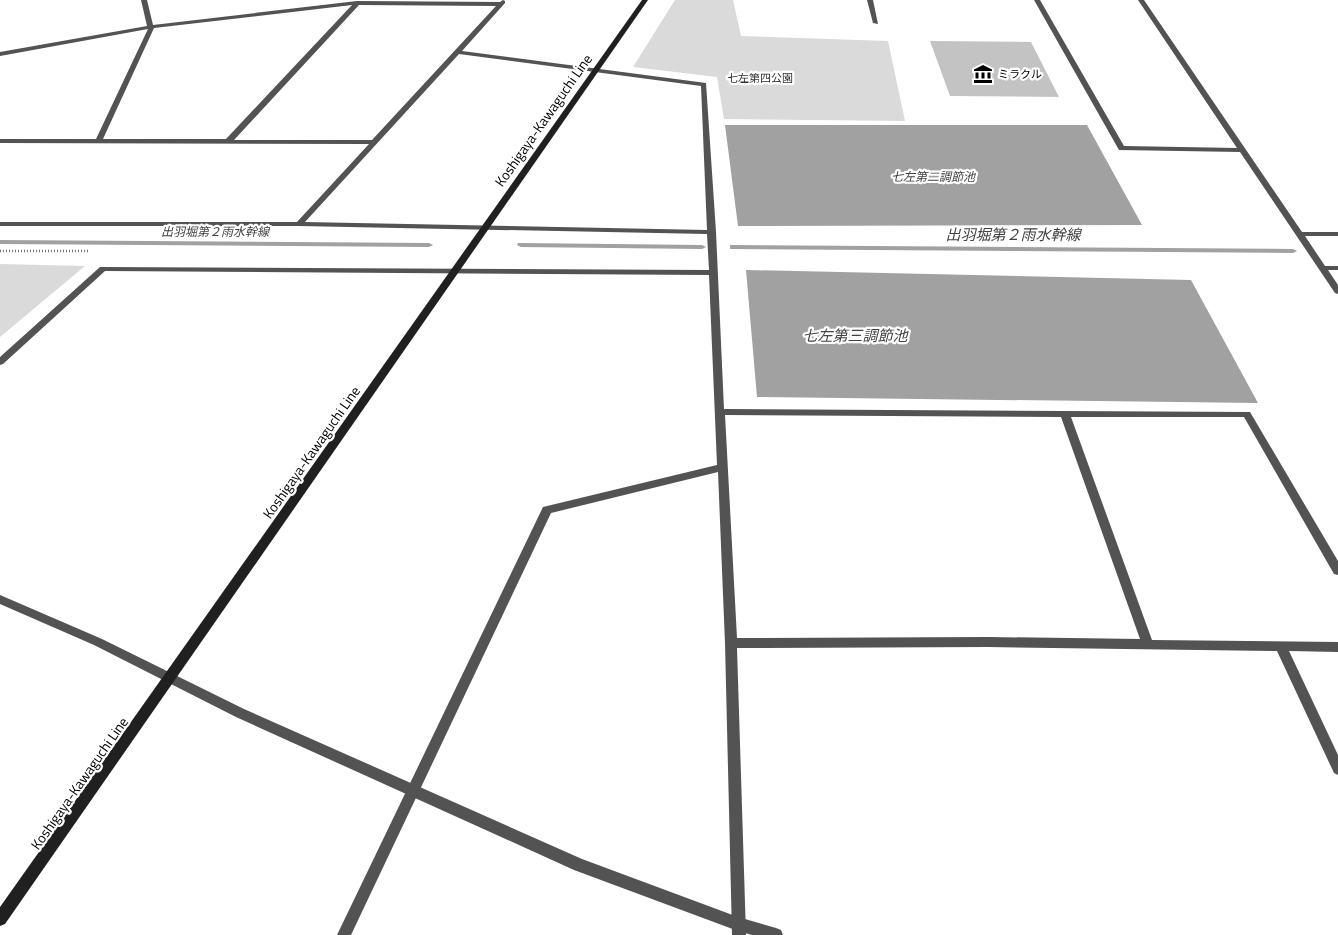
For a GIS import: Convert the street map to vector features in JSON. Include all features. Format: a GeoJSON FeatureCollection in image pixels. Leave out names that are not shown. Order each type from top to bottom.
{"type":"FeatureCollection","features":[{"type":"Feature","properties":{"kind":"main road","name":"Koshigaya-Kawaguchi Line"},"geometry":{"type":"LineString","coordinates":[[0,919],[645,0]]}},
{"type":"Feature","properties":{"kind":"street"},"geometry":{"type":"LineString","coordinates":[[99,141],[151,27],[144,0]]}},
{"type":"Feature","properties":{"kind":"street"},"geometry":{"type":"LineString","coordinates":[[870,0],[876,23]]}},
{"type":"Feature","properties":{"kind":"street"},"geometry":{"type":"LineString","coordinates":[[1037,0],[1122,148],[1241,150]]}},
{"type":"Feature","properties":{"kind":"street"},"geometry":{"type":"LineString","coordinates":[[1141,0],[1338,291]]}},
{"type":"Feature","properties":{"kind":"street"},"geometry":{"type":"LineString","coordinates":[[0,54],[151,27],[357,3],[503,2]]}},
{"type":"Feature","properties":{"kind":"street"},"geometry":{"type":"LineString","coordinates":[[299,224],[503,2]]}},
{"type":"Feature","properties":{"kind":"street"},"geometry":{"type":"LineString","coordinates":[[228,142],[357,3]]}},
{"type":"Feature","properties":{"kind":"street"},"geometry":{"type":"LineString","coordinates":[[457,52],[704,84],[731,643],[739,929]]}},
{"type":"Feature","properties":{"kind":"street"},"geometry":{"type":"LineString","coordinates":[[0,140],[374,142]]}},
{"type":"Feature","properties":{"kind":"street"},"geometry":{"type":"LineString","coordinates":[[0,224],[299,224],[712,232]]}},
{"type":"Feature","properties":{"kind":"street"},"geometry":{"type":"LineString","coordinates":[[1299,234],[1338,234]]}},
{"type":"Feature","properties":{"kind":"street"},"geometry":{"type":"LineString","coordinates":[[1322,268],[1338,268]]}},
{"type":"Feature","properties":{"kind":"street"},"geometry":{"type":"LineString","coordinates":[[0,362],[103,269],[714,272]]}},
{"type":"Feature","properties":{"kind":"street"},"geometry":{"type":"LineString","coordinates":[[720,412],[1247,414],[1338,571]]}},
{"type":"Feature","properties":{"kind":"street"},"geometry":{"type":"LineString","coordinates":[[1065,413],[1148,645]]}},
{"type":"Feature","properties":{"kind":"street"},"geometry":{"type":"LineString","coordinates":[[344,935],[547,510],[723,467]]}},
{"type":"Feature","properties":{"kind":"street"},"geometry":{"type":"LineString","coordinates":[[0,599],[170,676],[240,713],[579,864],[739,929],[776,935]]}},
{"type":"Feature","properties":{"kind":"street"},"geometry":{"type":"LineString","coordinates":[[731,643],[988,642],[1338,647]]}},
{"type":"Feature","properties":{"kind":"street"},"geometry":{"type":"LineString","coordinates":[[1281,646],[1338,769]]}},
{"type":"Feature","properties":{"kind":"green space","name":"七左第四公園"},"geometry":{"type":"Polygon","coordinates":[[[675,0],[733,0],[741,36],[888,41],[905,121],[724,119],[717,77],[633,67],[675,0]]]}},
{"type":"Feature","properties":{"kind":"green space"},"geometry":{"type":"Polygon","coordinates":[[[0,264],[85,266],[0,337],[0,264]]]}},
{"type":"Feature","properties":{"kind":"water","name":"七左第二調節池"},"geometry":{"type":"Polygon","coordinates":[[[725,125],[1087,125],[1142,225],[738,226],[725,125]]]}},
{"type":"Feature","properties":{"kind":"water","name":"七左第三調節池"},"geometry":{"type":"Polygon","coordinates":[[[746,270],[1191,280],[1258,403],[757,397],[746,270]]]}},
{"type":"Feature","properties":{"kind":"building"},"geometry":{"type":"Polygon","coordinates":[[[930,41],[1031,42],[1059,97],[950,96],[930,41]]]}},
{"type":"Feature","properties":{"kind":"waterway","name":"出羽堀第２雨水幹線"},"geometry":{"type":"LineString","coordinates":[[0,242],[429,245]]}},
{"type":"Feature","properties":{"kind":"waterway","name":"出羽堀第２雨水幹線"},"geometry":{"type":"LineString","coordinates":[[521,245],[702,247]]}},
{"type":"Feature","properties":{"kind":"waterway","name":"出羽堀第２雨水幹線"},"geometry":{"type":"LineString","coordinates":[[733,247],[1293,251]]}},
{"type":"Feature","properties":{"kind":"place","name":"ミラクル"},"geometry":{"type":"Point","coordinates":[983,74]}}]}
